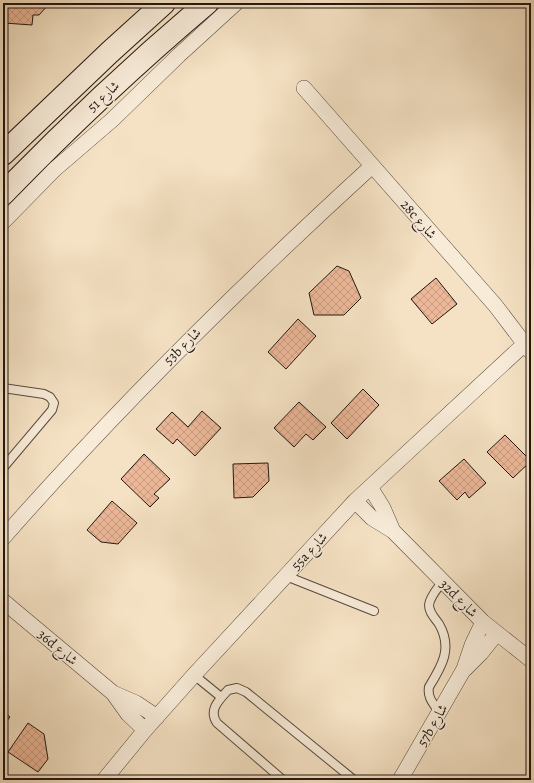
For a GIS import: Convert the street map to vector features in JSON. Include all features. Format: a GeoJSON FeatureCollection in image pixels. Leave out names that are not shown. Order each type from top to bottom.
{"type":"FeatureCollection","features":[{"type":"Feature","properties":{"kind":"street","name":"شارع 51"},"geometry":{"type":"LineString","coordinates":[[3,154],[110,52],[164,3]]}},
{"type":"Feature","properties":{"kind":"street","name":"شارع 51"},"geometry":{"type":"LineString","coordinates":[[3,194],[29,167],[160,43],[207,3]]}},
{"type":"Feature","properties":{"kind":"street"},"geometry":{"type":"LineString","coordinates":[[3,222],[55,169],[130,104],[179,55],[236,3]]}},
{"type":"Feature","properties":{"kind":"street","name":"28c شارع"},"geometry":{"type":"LineString","coordinates":[[304,88],[529,345]]}},
{"type":"Feature","properties":{"kind":"street","name":"53b شارع"},"geometry":{"type":"LineString","coordinates":[[3,538],[99,432],[166,362],[235,294],[372,166]]}},
{"type":"Feature","properties":{"kind":"street","name":"55a شارع"},"geometry":{"type":"LineString","coordinates":[[104,780],[194,675],[355,501],[529,345]]}},
{"type":"Feature","properties":{"kind":"street","name":"32d شارع"},"geometry":{"type":"LineString","coordinates":[[370,487],[383,508],[393,530]]}},
{"type":"Feature","properties":{"kind":"street","name":"32d شارع"},"geometry":{"type":"LineString","coordinates":[[355,501],[372,518],[393,530],[484,622],[531,660]]}},
{"type":"Feature","properties":{"kind":"street","name":"36d شارع"},"geometry":{"type":"LineString","coordinates":[[3,601],[113,693],[128,714],[146,730]]}},
{"type":"Feature","properties":{"kind":"street","name":"57b شارع"},"geometry":{"type":"LineString","coordinates":[[400,780],[464,669],[472,645],[484,622]]}},
{"type":"Feature","properties":{"kind":"street","name":"57b شارع"},"geometry":{"type":"LineString","coordinates":[[464,669],[481,653],[497,633]]}},
{"type":"Feature","properties":{"kind":"street","name":"36d شارع"},"geometry":{"type":"LineString","coordinates":[[113,693],[136,703],[157,717]]}},
{"type":"Feature","properties":{"kind":"lane"},"geometry":{"type":"LineString","coordinates":[[3,388],[44,394],[50,397],[54,403],[52,410],[3,468]]}},
{"type":"Feature","properties":{"kind":"lane"},"geometry":{"type":"LineString","coordinates":[[286,576],[374,611]]}},
{"type":"Feature","properties":{"kind":"lane"},"geometry":{"type":"LineString","coordinates":[[439,712],[430,699],[429,691],[444,660],[445,643],[442,630],[432,614],[429,605],[430,600],[443,581]]}},
{"type":"Feature","properties":{"kind":"lane"},"geometry":{"type":"LineString","coordinates":[[194,675],[221,697]]}},
{"type":"Feature","properties":{"kind":"lane"},"geometry":{"type":"LineString","coordinates":[[283,780],[217,723],[213,714],[214,709],[221,697],[228,690],[237,688],[246,692],[354,780]]}},
{"type":"Feature","properties":{"kind":"building"},"geometry":{"type":"Polygon","coordinates":[[[3,3],[48,3],[48,5],[39,15],[33,15],[32,25],[4,23],[5,15],[3,15],[3,3]]]}},
{"type":"Feature","properties":{"kind":"building"},"geometry":{"type":"Polygon","coordinates":[[[337,266],[349,271],[361,298],[344,315],[314,315],[309,293],[337,266]]]}},
{"type":"Feature","properties":{"kind":"building"},"geometry":{"type":"Polygon","coordinates":[[[436,278],[457,304],[432,324],[411,299],[436,278]]]}},
{"type":"Feature","properties":{"kind":"building"},"geometry":{"type":"Polygon","coordinates":[[[298,319],[316,336],[286,369],[268,352],[298,319]]]}},
{"type":"Feature","properties":{"kind":"building"},"geometry":{"type":"Polygon","coordinates":[[[363,389],[379,405],[347,439],[331,423],[363,389]]]}},
{"type":"Feature","properties":{"kind":"building"},"geometry":{"type":"Polygon","coordinates":[[[299,402],[326,427],[313,440],[306,434],[294,447],[274,428],[299,402]]]}},
{"type":"Feature","properties":{"kind":"building"},"geometry":{"type":"Polygon","coordinates":[[[202,411],[221,428],[195,456],[177,439],[173,444],[156,429],[172,412],[188,427],[202,411]]]}},
{"type":"Feature","properties":{"kind":"building"},"geometry":{"type":"Polygon","coordinates":[[[505,435],[531,461],[513,478],[487,452],[505,435]]]}},
{"type":"Feature","properties":{"kind":"building"},"geometry":{"type":"Polygon","coordinates":[[[144,454],[170,479],[154,494],[159,498],[150,507],[121,479],[144,454]]]}},
{"type":"Feature","properties":{"kind":"building"},"geometry":{"type":"Polygon","coordinates":[[[464,459],[486,483],[469,498],[465,492],[457,500],[439,481],[464,459]]]}},
{"type":"Feature","properties":{"kind":"building"},"geometry":{"type":"Polygon","coordinates":[[[268,463],[269,481],[253,497],[234,498],[233,464],[268,463]]]}},
{"type":"Feature","properties":{"kind":"building"},"geometry":{"type":"Polygon","coordinates":[[[112,501],[137,523],[118,544],[101,542],[87,530],[112,501]]]}},
{"type":"Feature","properties":{"kind":"building"},"geometry":{"type":"Polygon","coordinates":[[[3,711],[10,717],[3,726],[3,711]]]}},
{"type":"Feature","properties":{"kind":"building"},"geometry":{"type":"Polygon","coordinates":[[[28,723],[44,734],[48,759],[38,772],[8,752],[28,723]]]}}]}
